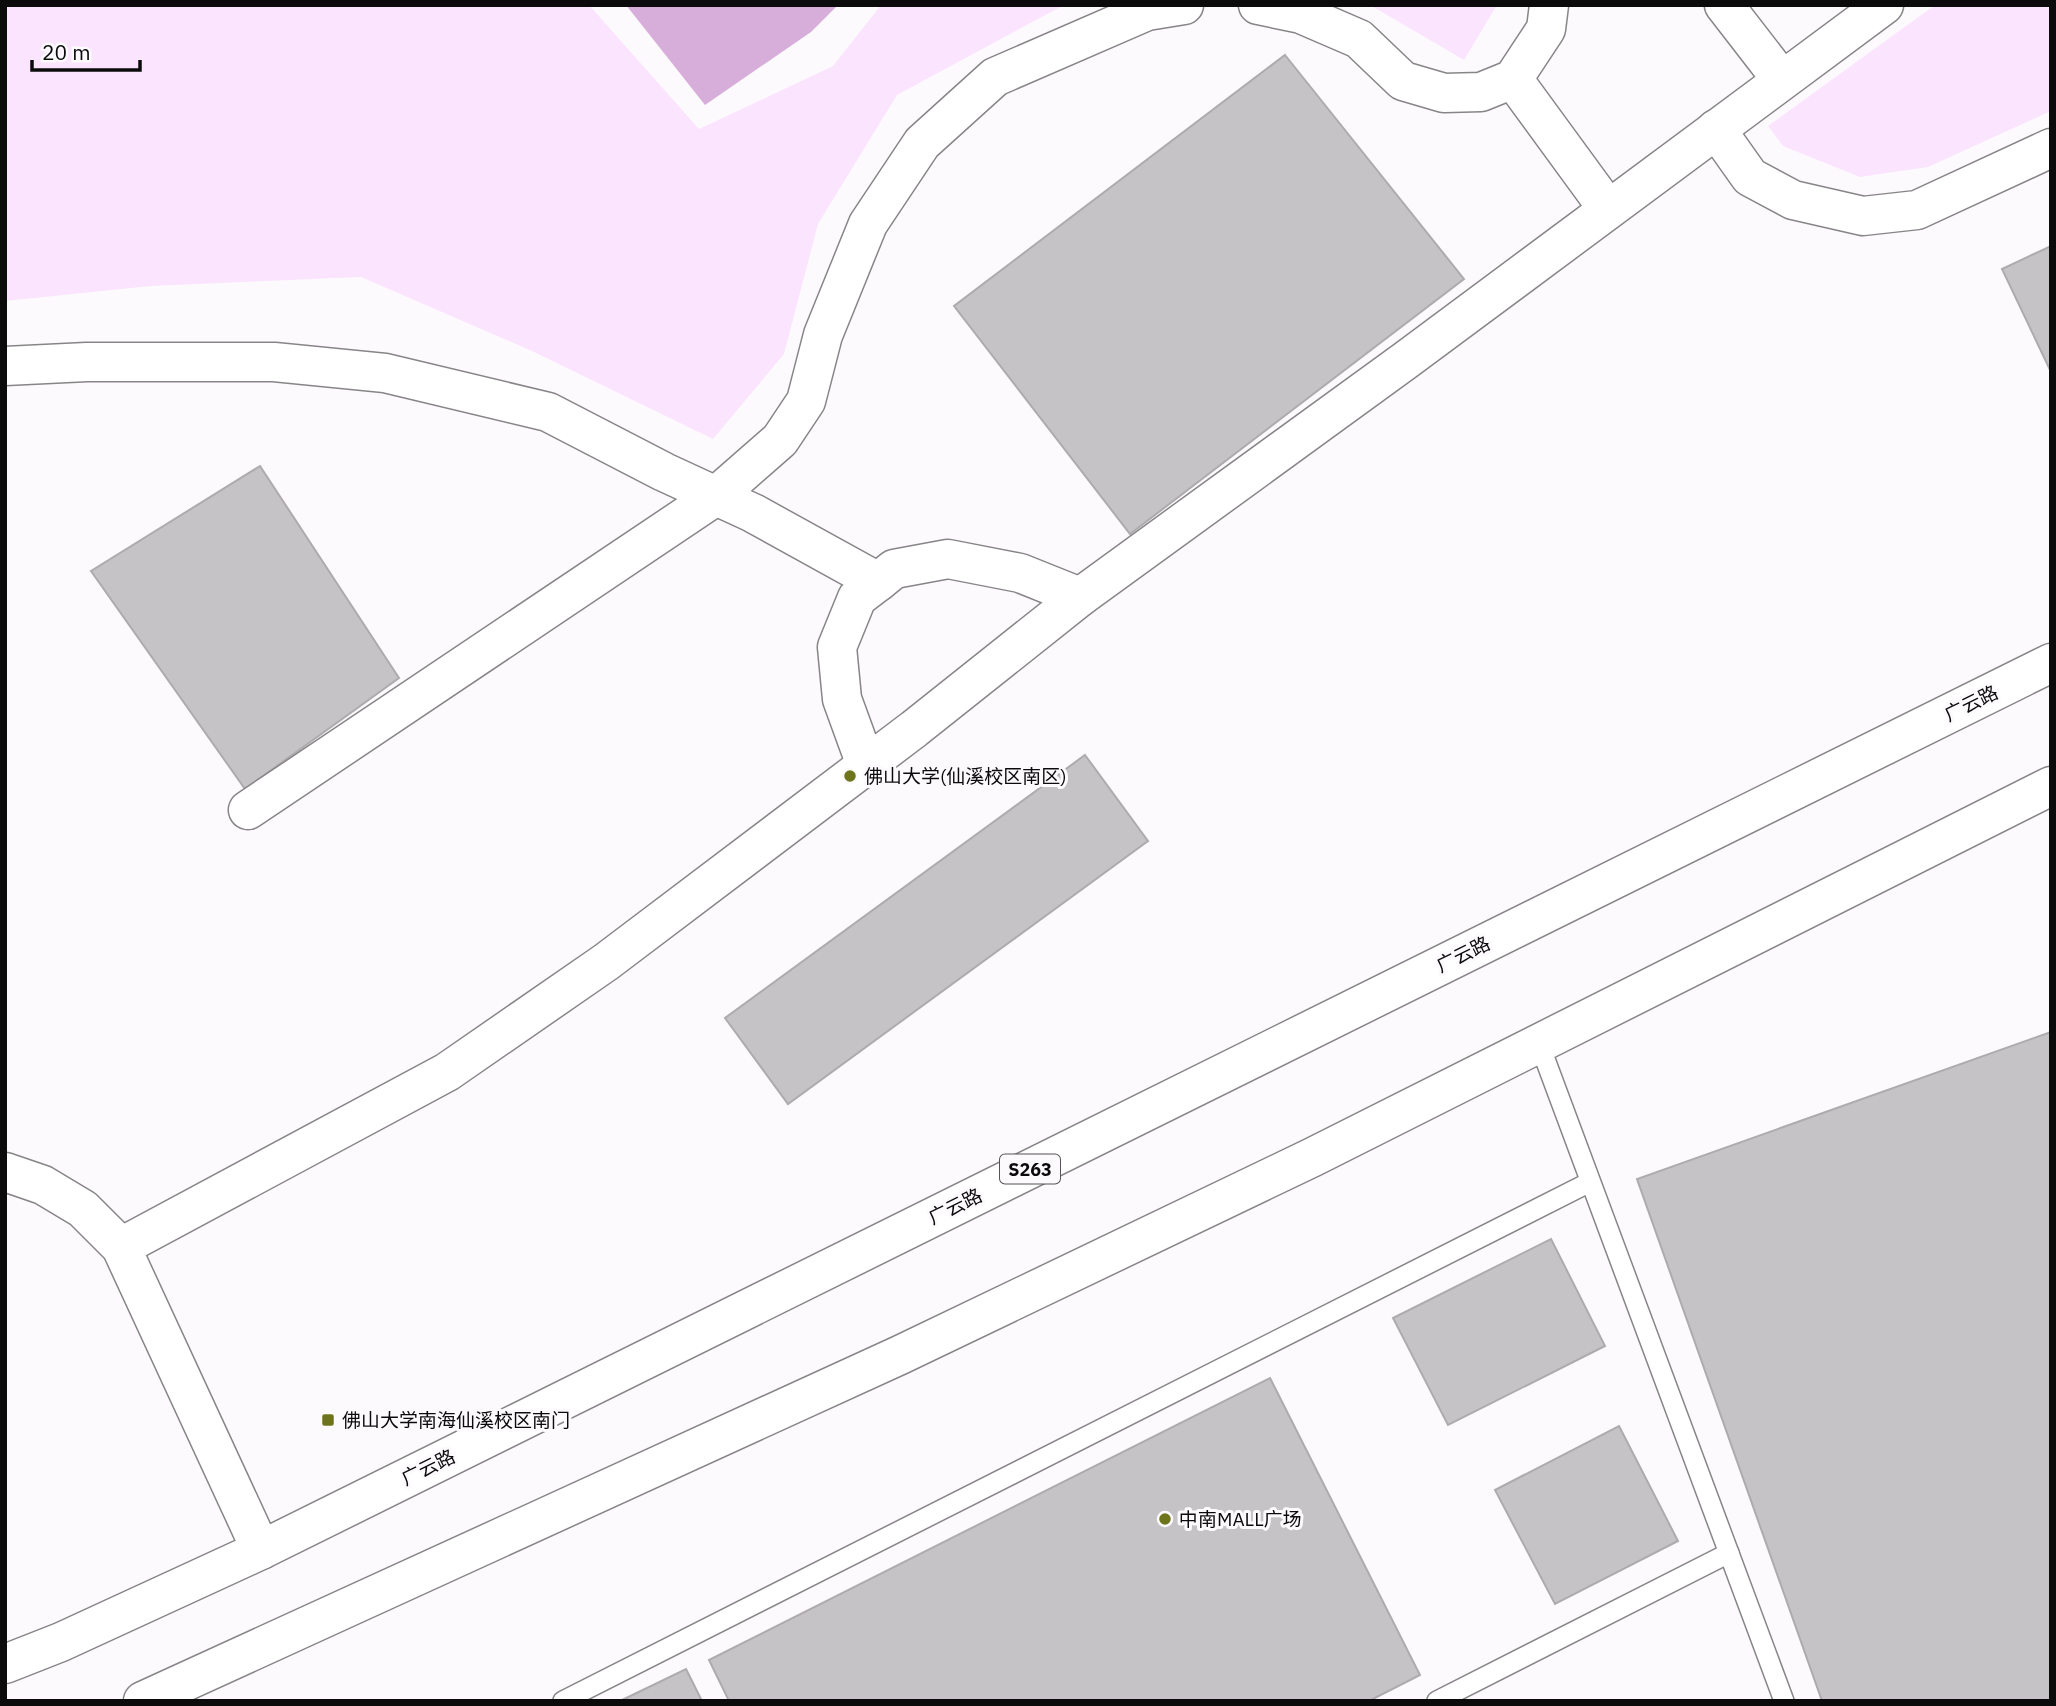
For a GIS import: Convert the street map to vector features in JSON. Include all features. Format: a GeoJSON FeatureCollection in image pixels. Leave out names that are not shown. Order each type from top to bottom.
{"type":"FeatureCollection","features":[{"type":"Feature","properties":{"kind":"street"},"geometry":{"type":"LineString","coordinates":[[248,810],[716,496],[780,440],[806,401],[823,335],[868,224],[922,143],[995,77],[1147,11],[1184,5]]}},
{"type":"Feature","properties":{"kind":"street"},"geometry":{"type":"LineString","coordinates":[[1258,5],[1301,14],[1359,39],[1403,81],[1444,93],[1481,92],[1513,79],[1546,29],[1549,5]]}},
{"type":"Feature","properties":{"kind":"street"},"geometry":{"type":"LineString","coordinates":[[1724,5],[1782,80]]}},
{"type":"Feature","properties":{"kind":"street"},"geometry":{"type":"LineString","coordinates":[[121,1247],[447,1072],[606,962],[866,765],[1080,597],[1406,360],[1884,5]]}},
{"type":"Feature","properties":{"kind":"street"},"geometry":{"type":"LineString","coordinates":[[1513,79],[1608,209]]}},
{"type":"Feature","properties":{"kind":"street"},"geometry":{"type":"LineString","coordinates":[[1716,129],[1750,177],[1793,200],[1863,216],[1917,210],[2051,148]]}},
{"type":"Feature","properties":{"kind":"street"},"geometry":{"type":"LineString","coordinates":[[5,366],[87,362],[274,362],[385,373],[548,412],[664,472],[753,513],[878,582]]}},
{"type":"Feature","properties":{"kind":"street"},"geometry":{"type":"LineString","coordinates":[[866,765],[842,699],[837,647],[857,598],[894,569],[948,559],[1020,573],[1080,597]]}},
{"type":"Feature","properties":{"kind":"street","name":"广云路"},"geometry":{"type":"LineString","coordinates":[[5,1664],[61,1642],[261,1550],[2051,663]]}},
{"type":"Feature","properties":{"kind":"street"},"geometry":{"type":"LineString","coordinates":[[143,1701],[900,1355],[1313,1157],[2051,786]]}},
{"type":"Feature","properties":{"kind":"street"},"geometry":{"type":"LineString","coordinates":[[5,1172],[43,1185],[83,1209],[121,1247],[261,1550]]}},
{"type":"Feature","properties":{"kind":"lane"},"geometry":{"type":"LineString","coordinates":[[1539,1043],[1784,1701]]}},
{"type":"Feature","properties":{"kind":"lane"},"geometry":{"type":"LineString","coordinates":[[563,1701],[1590,1181]]}},
{"type":"Feature","properties":{"kind":"lane"},"geometry":{"type":"LineString","coordinates":[[1437,1701],[1729,1553]]}},
{"type":"Feature","properties":{"kind":"shaded area"},"geometry":{"type":"Polygon","coordinates":[[[5,5],[589,5],[699,129],[833,66],[881,5],[1064,5],[897,95],[818,224],[784,354],[713,439],[532,351],[361,277],[151,286],[5,301],[5,5]]]}},
{"type":"Feature","properties":{"kind":"shaded area"},"geometry":{"type":"Polygon","coordinates":[[[626,5],[838,5],[811,32],[705,105],[626,5]]]}},
{"type":"Feature","properties":{"kind":"shaded area"},"geometry":{"type":"Polygon","coordinates":[[[1370,5],[1497,5],[1464,60],[1370,5]]]}},
{"type":"Feature","properties":{"kind":"shaded area"},"geometry":{"type":"Polygon","coordinates":[[[1935,5],[2051,5],[2051,111],[1928,167],[1860,177],[1783,146],[1768,126],[1935,5]]]}},
{"type":"Feature","properties":{"kind":"building"},"geometry":{"type":"Polygon","coordinates":[[[1285,55],[1464,279],[1130,534],[954,306],[1285,55]]]}},
{"type":"Feature","properties":{"kind":"building"},"geometry":{"type":"Polygon","coordinates":[[[2051,246],[2051,372],[2002,269],[2051,246]]]}},
{"type":"Feature","properties":{"kind":"building"},"geometry":{"type":"Polygon","coordinates":[[[260,466],[399,678],[245,789],[91,571],[260,466]]]}},
{"type":"Feature","properties":{"kind":"building"},"geometry":{"type":"Polygon","coordinates":[[[1085,755],[1148,841],[788,1104],[725,1018],[1085,755]]]}},
{"type":"Feature","properties":{"kind":"building"},"geometry":{"type":"Polygon","coordinates":[[[2051,1032],[2051,1701],[1822,1701],[1637,1179],[2051,1032]]]}},
{"type":"Feature","properties":{"kind":"building"},"geometry":{"type":"Polygon","coordinates":[[[1551,1239],[1605,1346],[1448,1425],[1393,1318],[1551,1239]]]}},
{"type":"Feature","properties":{"kind":"building","name":"中南MALL广场"},"geometry":{"type":"Polygon","coordinates":[[[1270,1378],[1420,1675],[1369,1701],[729,1701],[709,1660],[1270,1378]]]}},
{"type":"Feature","properties":{"kind":"building"},"geometry":{"type":"Polygon","coordinates":[[[1619,1426],[1678,1541],[1555,1604],[1495,1490],[1619,1426]]]}},
{"type":"Feature","properties":{"kind":"building"},"geometry":{"type":"Polygon","coordinates":[[[686,1669],[702,1701],[620,1701],[686,1669]]]}},
{"type":"Feature","properties":{"kind":"place","name":"佛山大学(仙溪校区南区)"},"geometry":{"type":"Point","coordinates":[850,776]}},
{"type":"Feature","properties":{"kind":"place","name":"佛山大学南海仙溪校区南门"},"geometry":{"type":"Point","coordinates":[328,1420]}},
{"type":"Feature","properties":{"kind":"place","name":"中南MALL广场"},"geometry":{"type":"Point","coordinates":[1165,1519]}}]}
